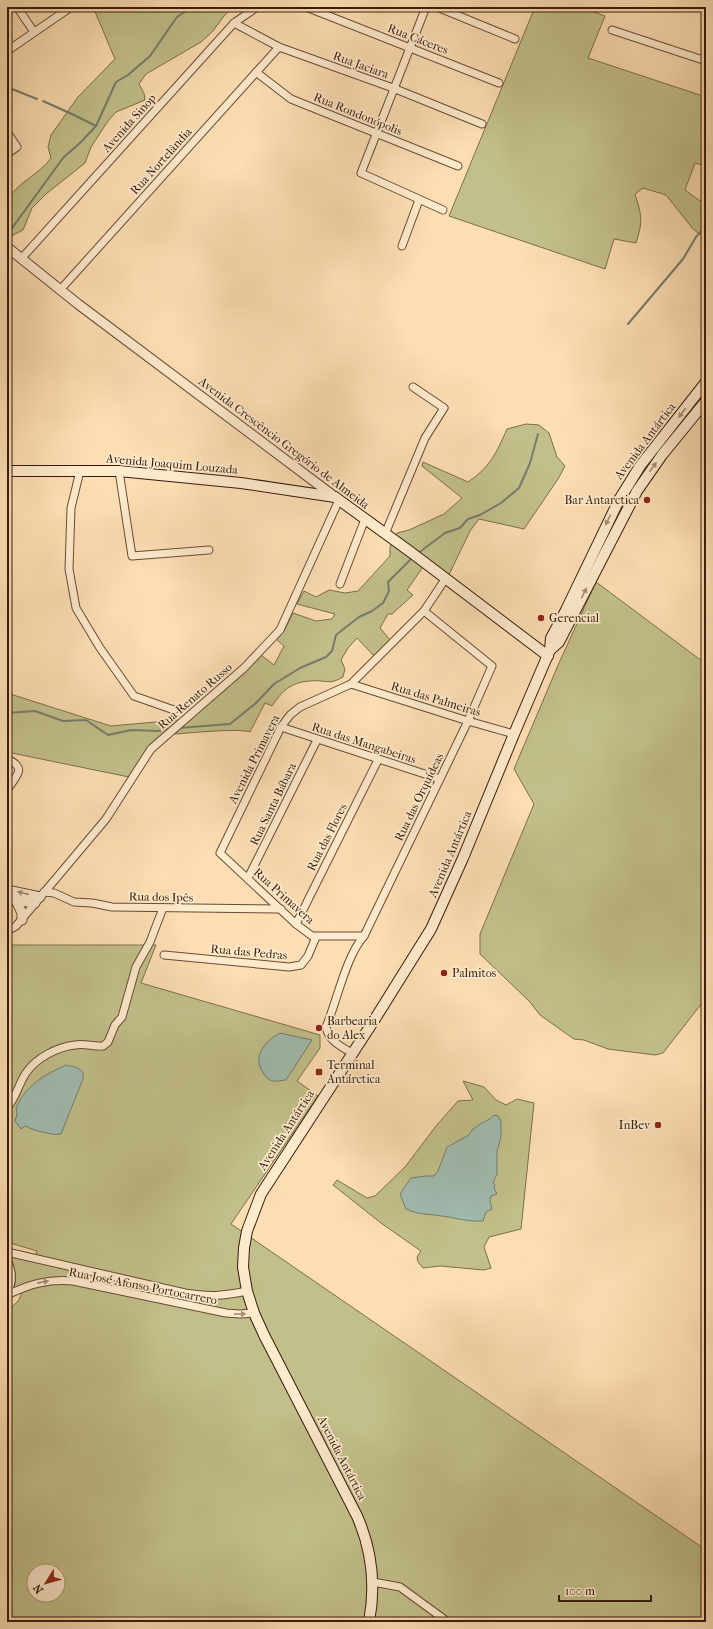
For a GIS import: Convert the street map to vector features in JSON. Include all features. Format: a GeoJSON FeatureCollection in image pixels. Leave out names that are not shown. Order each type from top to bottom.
{"type":"FeatureCollection","features":[{"type":"Feature","properties":{"kind":"main road","name":"Avenida Antártica"},"geometry":{"type":"LineString","coordinates":[[369,1622],[373,1582],[367,1540],[357,1516],[264,1335],[254,1313],[247,1291],[243,1267],[244,1248],[252,1215],[261,1194],[415,956],[433,924],[463,858],[549,653],[551,638],[566,610],[609,518],[638,470],[706,382]]}},
{"type":"Feature","properties":{"kind":"main road","name":"Avenida Antártica"},"geometry":{"type":"LineString","coordinates":[[549,653],[559,642],[628,508],[648,474],[706,401]]}},
{"type":"Feature","properties":{"kind":"main road","name":"Avenida Joaquim Louzada"},"geometry":{"type":"LineString","coordinates":[[7,469],[119,471],[241,482],[337,498]]}},
{"type":"Feature","properties":{"kind":"main road"},"geometry":{"type":"LineString","coordinates":[[628,508],[638,470]]}},
{"type":"Feature","properties":{"kind":"main road","name":"Avenida Crescêncio Gregório de Almeida"},"geometry":{"type":"LineString","coordinates":[[337,498],[549,653]]}},
{"type":"Feature","properties":{"kind":"street"},"geometry":{"type":"LineString","coordinates":[[17,7],[34,32]]}},
{"type":"Feature","properties":{"kind":"street"},"geometry":{"type":"LineString","coordinates":[[7,51],[71,7]]}},
{"type":"Feature","properties":{"kind":"street","name":"Avenida Sinop"},"geometry":{"type":"LineString","coordinates":[[22,259],[234,23],[257,7]]}},
{"type":"Feature","properties":{"kind":"street","name":"Rua Cáceres"},"geometry":{"type":"LineString","coordinates":[[306,7],[499,83]]}},
{"type":"Feature","properties":{"kind":"street"},"geometry":{"type":"LineString","coordinates":[[426,7],[360,173],[443,210]]}},
{"type":"Feature","properties":{"kind":"street"},"geometry":{"type":"LineString","coordinates":[[437,7],[516,39]]}},
{"type":"Feature","properties":{"kind":"street","name":"Rua Jaciara"},"geometry":{"type":"LineString","coordinates":[[234,23],[279,47],[393,88],[482,124]]}},
{"type":"Feature","properties":{"kind":"street"},"geometry":{"type":"LineString","coordinates":[[612,30],[706,61]]}},
{"type":"Feature","properties":{"kind":"street","name":"Rua Nortelândia"},"geometry":{"type":"LineString","coordinates":[[60,290],[279,47]]}},
{"type":"Feature","properties":{"kind":"street","name":"Rua Rondonópolis"},"geometry":{"type":"LineString","coordinates":[[256,72],[291,99],[458,166]]}},
{"type":"Feature","properties":{"kind":"street"},"geometry":{"type":"LineString","coordinates":[[7,132],[17,147],[7,154]]}},
{"type":"Feature","properties":{"kind":"street"},"geometry":{"type":"LineString","coordinates":[[402,246],[419,200]]}},
{"type":"Feature","properties":{"kind":"street","name":"Avenida Crescêncio Gregório de Almeida"},"geometry":{"type":"LineString","coordinates":[[7,247],[60,290],[337,498]]}},
{"type":"Feature","properties":{"kind":"street"},"geometry":{"type":"LineString","coordinates":[[385,534],[425,438],[444,408],[413,387]]}},
{"type":"Feature","properties":{"kind":"street"},"geometry":{"type":"LineString","coordinates":[[80,471],[71,508],[69,569],[76,608],[100,648],[134,696],[174,710]]}},
{"type":"Feature","properties":{"kind":"street"},"geometry":{"type":"LineString","coordinates":[[119,471],[132,556],[209,550]]}},
{"type":"Feature","properties":{"kind":"street","name":"Rua Renato Russo"},"geometry":{"type":"LineString","coordinates":[[7,931],[13,929],[22,920],[106,819],[151,749],[244,668],[280,630],[337,498]]}},
{"type":"Feature","properties":{"kind":"street"},"geometry":{"type":"LineString","coordinates":[[340,584],[365,519]]}},
{"type":"Feature","properties":{"kind":"street","name":"Avenida Primavera"},"geometry":{"type":"LineString","coordinates":[[220,853],[281,727],[290,715],[300,707],[351,684],[424,611],[446,578]]}},
{"type":"Feature","properties":{"kind":"street","name":"Rua das Orquídeas"},"geometry":{"type":"LineString","coordinates":[[352,1053],[334,1042],[328,1035],[326,1027],[351,956],[357,944],[364,936],[468,721],[492,666],[424,611]]}},
{"type":"Feature","properties":{"kind":"street","name":"Rua das Palmeiras"},"geometry":{"type":"LineString","coordinates":[[351,684],[514,734]]}},
{"type":"Feature","properties":{"kind":"street","name":"Rua das Mangabeiras"},"geometry":{"type":"LineString","coordinates":[[281,727],[378,760],[440,779]]}},
{"type":"Feature","properties":{"kind":"street","name":"Rua Santa Bábara"},"geometry":{"type":"LineString","coordinates":[[248,878],[317,740]]}},
{"type":"Feature","properties":{"kind":"street"},"geometry":{"type":"LineString","coordinates":[[7,760],[16,763],[19,768],[19,772],[7,790]]}},
{"type":"Feature","properties":{"kind":"street","name":"Rua das Flores"},"geometry":{"type":"LineString","coordinates":[[296,924],[378,760]]}},
{"type":"Feature","properties":{"kind":"street","name":"Rua Primavera"},"geometry":{"type":"LineString","coordinates":[[220,853],[296,924],[312,936],[364,936]]}},
{"type":"Feature","properties":{"kind":"street"},"geometry":{"type":"LineString","coordinates":[[7,890],[40,897]]}},
{"type":"Feature","properties":{"kind":"street","name":"Rua dos Ipês"},"geometry":{"type":"LineString","coordinates":[[40,897],[54,893],[79,903],[92,902],[112,907],[281,909]]}},
{"type":"Feature","properties":{"kind":"street"},"geometry":{"type":"LineString","coordinates":[[11,900],[40,897]]}},
{"type":"Feature","properties":{"kind":"street"},"geometry":{"type":"LineString","coordinates":[[11,900],[22,913],[22,920]]}},
{"type":"Feature","properties":{"kind":"street"},"geometry":{"type":"LineString","coordinates":[[7,1108],[15,1098],[26,1074],[36,1061],[57,1050],[76,1044],[103,1046],[108,1042],[115,1025],[122,1017],[136,968],[150,942],[163,908]]}},
{"type":"Feature","properties":{"kind":"street","name":"Rua das Pedras"},"geometry":{"type":"LineString","coordinates":[[164,955],[289,967],[301,965],[308,956],[316,937]]}},
{"type":"Feature","properties":{"kind":"street","name":"Rua José Afonso Portocarrero"},"geometry":{"type":"LineString","coordinates":[[7,1252],[207,1297],[225,1296],[247,1291]]}},
{"type":"Feature","properties":{"kind":"street","name":"Rua José Afonso Portocarrero"},"geometry":{"type":"LineString","coordinates":[[7,1261],[10,1266],[12,1276],[7,1294]]}},
{"type":"Feature","properties":{"kind":"street","name":"Rua José Afonso Portocarrero"},"geometry":{"type":"LineString","coordinates":[[7,1294],[23,1287],[56,1280],[73,1281],[226,1314],[254,1313]]}},
{"type":"Feature","properties":{"kind":"street"},"geometry":{"type":"LineString","coordinates":[[373,1582],[400,1587],[448,1622]]}},
{"type":"Feature","properties":{"kind":"shaded area"},"geometry":{"type":"Polygon","coordinates":[[[93,7],[233,7],[213,31],[201,42],[146,74],[139,84],[144,93],[145,100],[116,112],[108,121],[91,147],[85,163],[46,194],[32,208],[23,230],[7,238],[6,213],[8,200],[22,183],[41,169],[51,158],[48,147],[51,135],[78,97],[115,59],[93,7]]]}},
{"type":"Feature","properties":{"kind":"shaded area"},"geometry":{"type":"Polygon","coordinates":[[[535,7],[592,7],[591,11],[605,16],[588,58],[706,97],[706,166],[695,163],[685,190],[703,203],[706,203],[706,239],[693,229],[666,195],[643,188],[635,194],[641,218],[636,243],[614,239],[605,269],[449,216],[535,7]]]}},
{"type":"Feature","properties":{"kind":"shaded area"},"geometry":{"type":"Polygon","coordinates":[[[526,424],[539,425],[549,433],[557,457],[565,466],[558,479],[524,529],[479,519],[470,531],[445,583],[423,567],[407,590],[413,595],[392,614],[388,614],[380,628],[391,641],[375,657],[357,638],[348,648],[341,660],[345,669],[343,677],[330,682],[310,681],[292,685],[279,696],[272,706],[265,703],[250,732],[226,731],[175,734],[261,655],[274,665],[284,646],[276,639],[284,631],[293,613],[316,621],[332,619],[335,614],[297,604],[304,591],[316,597],[329,590],[345,593],[358,591],[390,556],[390,547],[397,533],[409,530],[444,514],[462,498],[422,466],[423,462],[468,482],[482,471],[492,459],[507,429],[526,424]]]}},
{"type":"Feature","properties":{"kind":"shaded area"},"geometry":{"type":"Polygon","coordinates":[[[596,582],[706,664],[706,998],[663,1053],[655,1055],[608,1049],[584,1040],[574,1039],[540,1015],[530,1002],[480,954],[480,934],[534,804],[514,769],[559,663],[596,582]]]}},
{"type":"Feature","properties":{"kind":"shaded area"},"geometry":{"type":"Polygon","coordinates":[[[7,693],[111,726],[178,720],[151,745],[129,777],[7,752],[7,693]]]}},
{"type":"Feature","properties":{"kind":"shaded area"},"geometry":{"type":"Polygon","coordinates":[[[7,945],[156,945],[141,983],[320,1035],[320,1048],[297,1081],[318,1096],[231,1224],[706,1550],[706,1622],[7,1622],[7,1312],[19,1300],[25,1285],[14,1288],[15,1271],[9,1254],[34,1261],[37,1251],[7,1242],[7,945]]]}},
{"type":"Feature","properties":{"kind":"shaded area"},"geometry":{"type":"Polygon","coordinates":[[[280,1033],[312,1040],[286,1080],[269,1080],[259,1065],[260,1054],[266,1044],[280,1033]]]}},
{"type":"Feature","properties":{"kind":"shaded area"},"geometry":{"type":"Polygon","coordinates":[[[66,1065],[79,1069],[83,1073],[83,1079],[61,1134],[43,1132],[28,1128],[26,1126],[21,1129],[15,1121],[17,1114],[16,1108],[20,1100],[36,1082],[66,1065]]]}},
{"type":"Feature","properties":{"kind":"shaded area"},"geometry":{"type":"Polygon","coordinates":[[[463,1081],[484,1087],[496,1100],[506,1105],[517,1099],[534,1103],[521,1229],[489,1237],[484,1247],[491,1268],[484,1270],[440,1266],[423,1268],[418,1262],[417,1257],[421,1251],[381,1223],[333,1185],[337,1180],[367,1198],[375,1196],[405,1167],[436,1126],[458,1101],[473,1100],[463,1081]]]}},
{"type":"Feature","properties":{"kind":"shaded area"},"geometry":{"type":"Polygon","coordinates":[[[494,1115],[498,1116],[501,1122],[501,1137],[497,1151],[497,1174],[493,1183],[497,1194],[491,1196],[490,1202],[492,1209],[486,1212],[483,1221],[424,1214],[406,1209],[400,1194],[411,1178],[434,1176],[438,1171],[447,1147],[469,1135],[472,1130],[494,1115]]]}},
{"type":"Feature","properties":{"kind":"waterway"},"geometry":{"type":"LineString","coordinates":[[7,235],[63,158],[96,126],[116,82],[128,75],[150,56],[177,17],[192,7]]}},
{"type":"Feature","properties":{"kind":"waterway"},"geometry":{"type":"LineString","coordinates":[[7,87],[37,99]]}},
{"type":"Feature","properties":{"kind":"waterway"},"geometry":{"type":"LineString","coordinates":[[43,101],[96,126]]}},
{"type":"Feature","properties":{"kind":"waterway"},"geometry":{"type":"LineString","coordinates":[[628,324],[683,259],[696,237],[706,226]]}},
{"type":"Feature","properties":{"kind":"waterway"},"geometry":{"type":"LineString","coordinates":[[417,554],[445,533],[460,528],[468,519],[480,515],[501,503],[519,488],[530,463],[538,434]]}},
{"type":"Feature","properties":{"kind":"waterway"},"geometry":{"type":"LineString","coordinates":[[179,728],[230,724],[256,703],[274,684],[300,668],[326,657],[332,651],[336,635],[359,617],[372,611],[383,603],[389,591],[388,582],[412,558]]}},
{"type":"Feature","properties":{"kind":"waterway"},"geometry":{"type":"LineString","coordinates":[[7,713],[35,711],[63,721],[86,720],[108,735],[131,730],[158,731],[169,729]]}},
{"type":"Feature","properties":{"kind":"place","name":"Bar Antarctica"},"geometry":{"type":"Point","coordinates":[647,500]}},
{"type":"Feature","properties":{"kind":"place","name":"Gerencial"},"geometry":{"type":"Point","coordinates":[541,618]}},
{"type":"Feature","properties":{"kind":"place","name":"Palmitos"},"geometry":{"type":"Point","coordinates":[444,973]}},
{"type":"Feature","properties":{"kind":"place","name":"Barbearia do Alex"},"geometry":{"type":"Point","coordinates":[319,1028]}},
{"type":"Feature","properties":{"kind":"place","name":"Terminal Antárctica"},"geometry":{"type":"Point","coordinates":[319,1072]}},
{"type":"Feature","properties":{"kind":"place","name":"InBev"},"geometry":{"type":"Point","coordinates":[658,1125]}}]}
